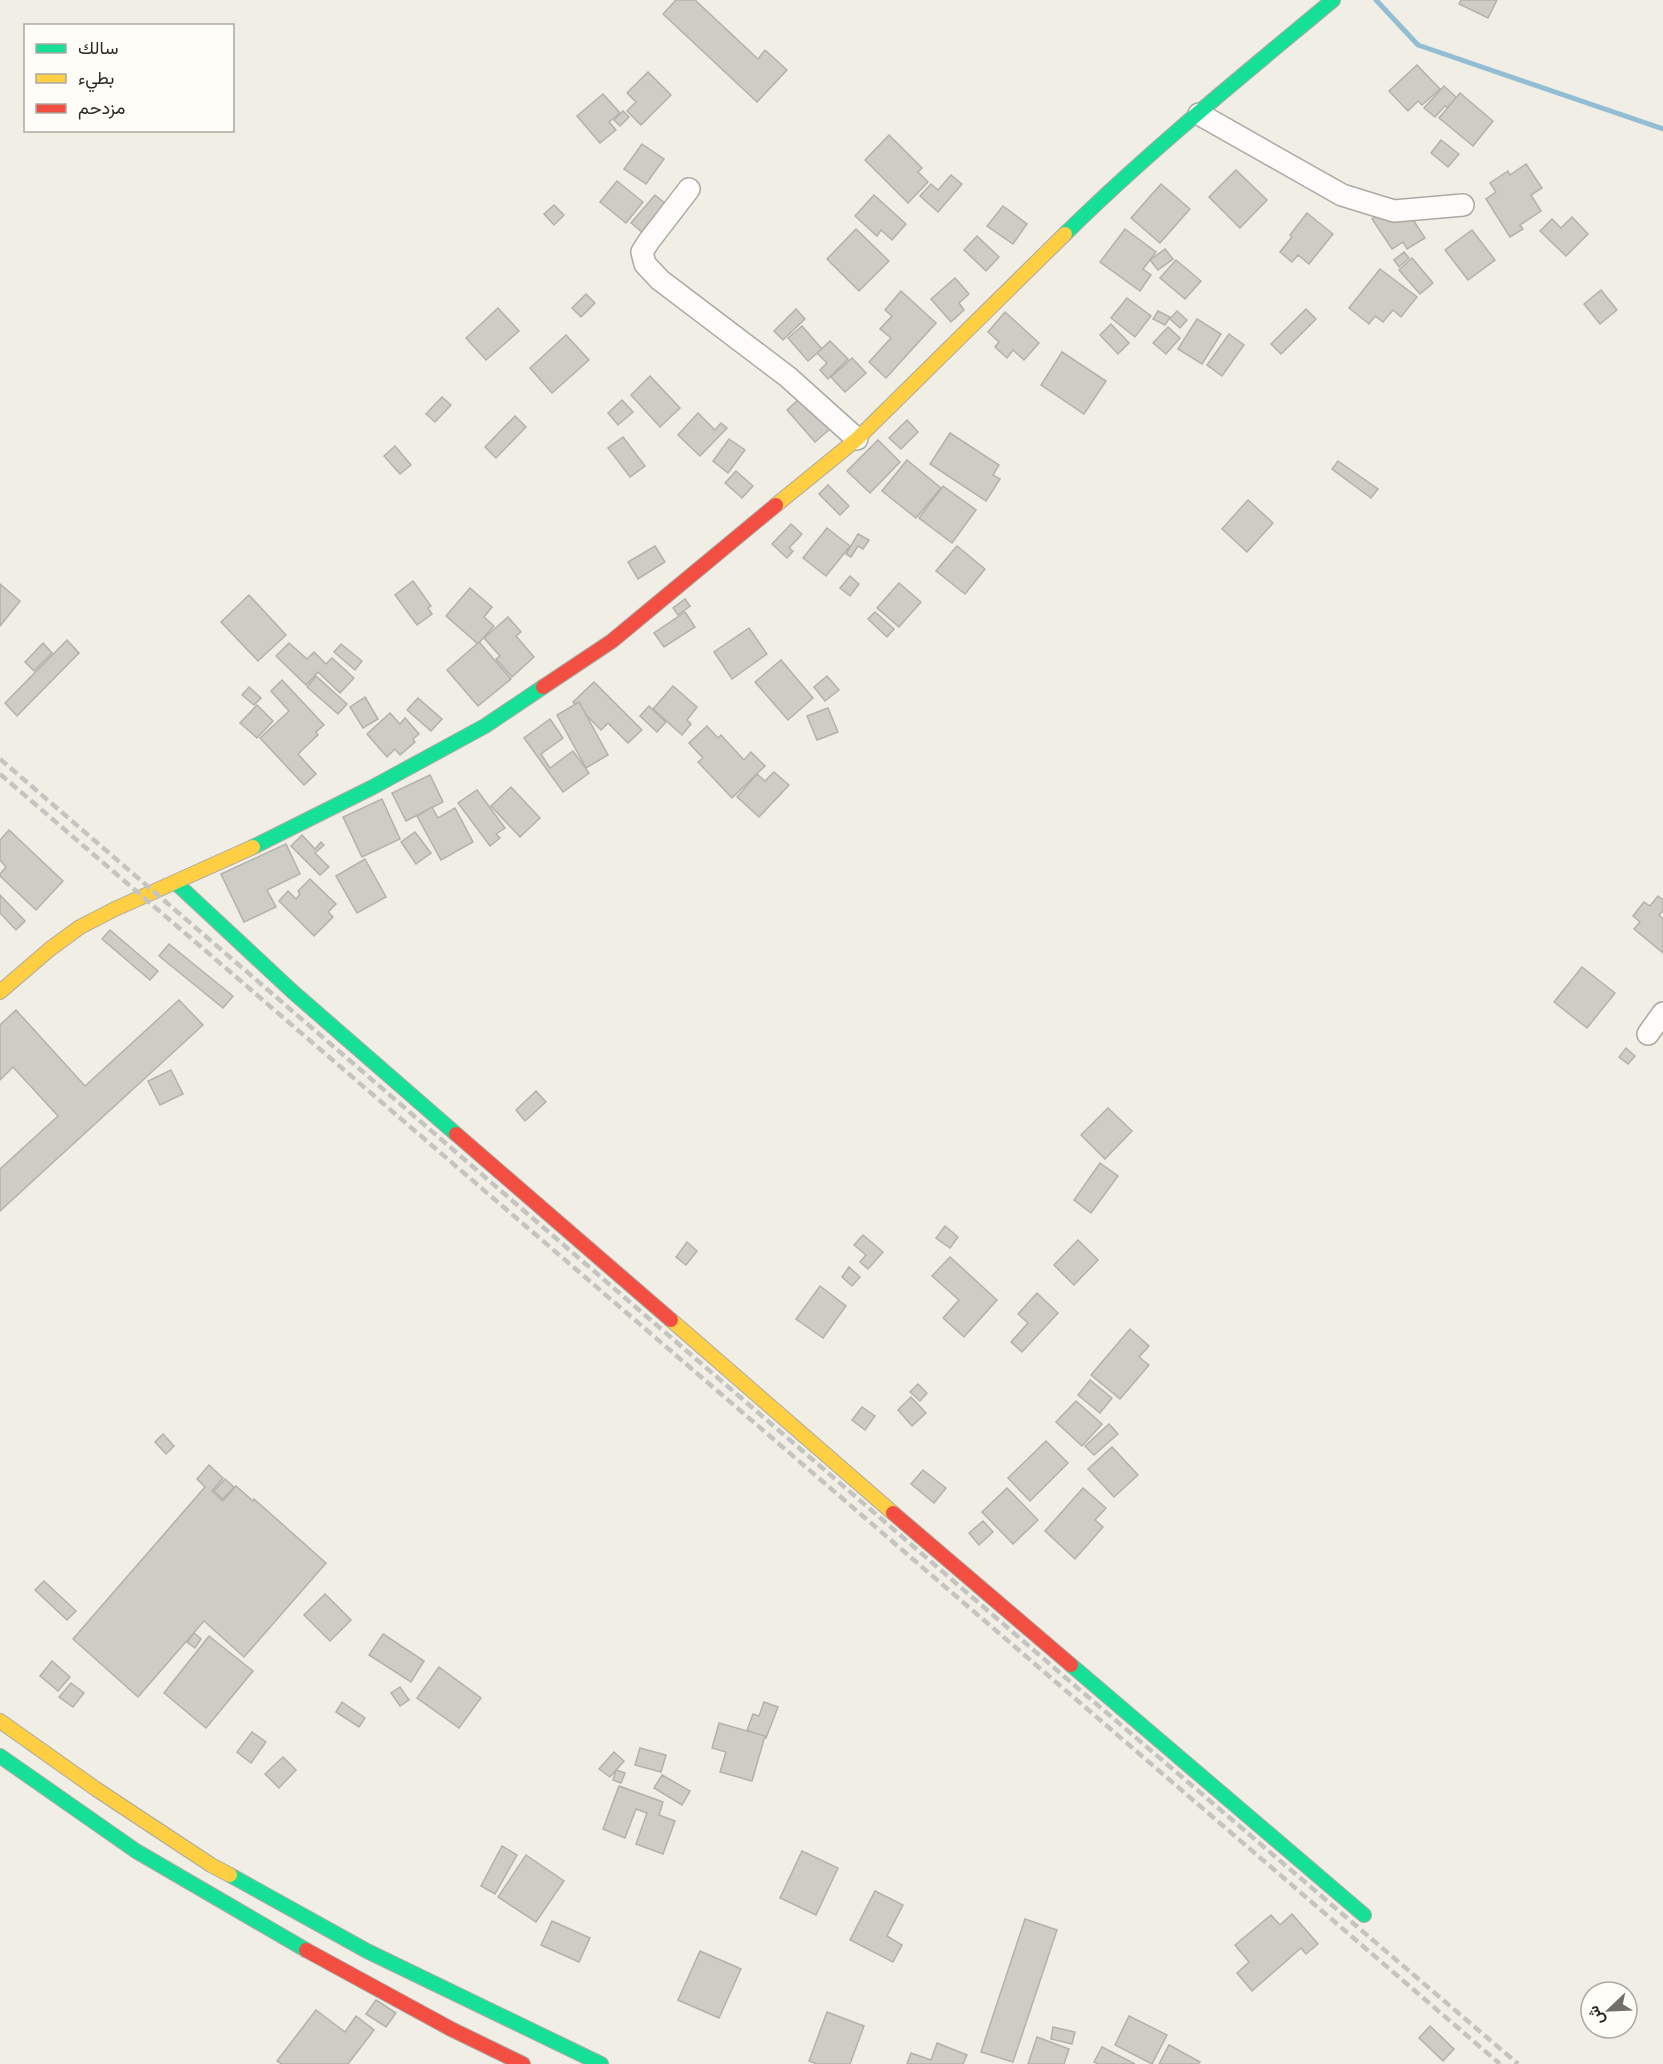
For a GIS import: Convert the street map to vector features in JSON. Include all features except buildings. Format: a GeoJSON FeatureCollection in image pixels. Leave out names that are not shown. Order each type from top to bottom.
{"type":"FeatureCollection","features":[{"type":"Feature","properties":{"kind":"main road"},"geometry":{"type":"LineString","coordinates":[[0,993],[50,949],[80,927],[260,844],[485,726],[612,641],[857,439],[1094,206],[1333,0]]}},
{"type":"Feature","properties":{"kind":"main road"},"geometry":{"type":"LineString","coordinates":[[176,883],[293,993],[755,1395],[1364,1915]]}},
{"type":"Feature","properties":{"kind":"main road"},"geometry":{"type":"LineString","coordinates":[[0,1720],[96,1789],[211,1865],[367,1951],[601,2064]]}},
{"type":"Feature","properties":{"kind":"main road"},"geometry":{"type":"LineString","coordinates":[[0,1756],[157,1863],[301,1947],[523,2064]]}},
{"type":"Feature","properties":{"kind":"street"},"geometry":{"type":"LineString","coordinates":[[1198,114],[1342,195],[1394,211],[1463,205]]}},
{"type":"Feature","properties":{"kind":"street"},"geometry":{"type":"LineString","coordinates":[[689,189],[648,241],[642,252],[645,264],[660,280],[788,377],[857,439]]}},
{"type":"Feature","properties":{"kind":"street"},"geometry":{"type":"LineString","coordinates":[[1648,1034],[1663,1012]]}},
{"type":"Feature","properties":{"kind":"waterway"},"geometry":{"type":"LineString","coordinates":[[1376,0],[1418,45],[1663,129]]}},
{"type":"Feature","properties":{"kind":"railway"},"geometry":{"type":"LineString","coordinates":[[0,759],[1059,1672],[1518,2064]]}},
{"type":"Feature","properties":{"kind":"railway"},"geometry":{"type":"LineString","coordinates":[[0,774],[1500,2064]]}},
{"type":"Feature","properties":{"kind":"traffic: fast"},"geometry":{"type":"LineString","coordinates":[[1065,234],[1163,144],[1333,0]]}},
{"type":"Feature","properties":{"kind":"traffic: fast"},"geometry":{"type":"LineString","coordinates":[[253,847],[373,787],[485,726],[543,687]]}},
{"type":"Feature","properties":{"kind":"traffic: fast"},"geometry":{"type":"LineString","coordinates":[[176,883],[293,992],[456,1134]]}},
{"type":"Feature","properties":{"kind":"traffic: fast"},"geometry":{"type":"LineString","coordinates":[[1071,1665],[1364,1915]]}},
{"type":"Feature","properties":{"kind":"traffic: fast"},"geometry":{"type":"LineString","coordinates":[[0,1756],[136,1851],[306,1950]]}},
{"type":"Feature","properties":{"kind":"traffic: fast"},"geometry":{"type":"LineString","coordinates":[[230,1875],[367,1951],[601,2064]]}},
{"type":"Feature","properties":{"kind":"traffic: slow"},"geometry":{"type":"LineString","coordinates":[[776,505],[857,439],[1065,234]]}},
{"type":"Feature","properties":{"kind":"traffic: slow"},"geometry":{"type":"LineString","coordinates":[[0,992],[50,949],[80,927],[253,847]]}},
{"type":"Feature","properties":{"kind":"traffic: slow"},"geometry":{"type":"LineString","coordinates":[[671,1320],[893,1513]]}},
{"type":"Feature","properties":{"kind":"traffic: slow"},"geometry":{"type":"LineString","coordinates":[[0,1721],[96,1789],[211,1865],[230,1875]]}},
{"type":"Feature","properties":{"kind":"traffic: jam"},"geometry":{"type":"LineString","coordinates":[[543,687],[612,641],[776,505]]}},
{"type":"Feature","properties":{"kind":"traffic: jam"},"geometry":{"type":"LineString","coordinates":[[456,1134],[671,1320]]}},
{"type":"Feature","properties":{"kind":"traffic: jam"},"geometry":{"type":"LineString","coordinates":[[893,1513],[1071,1665]]}},
{"type":"Feature","properties":{"kind":"traffic: jam"},"geometry":{"type":"LineString","coordinates":[[306,1950],[451,2029],[523,2064]]}}]}
